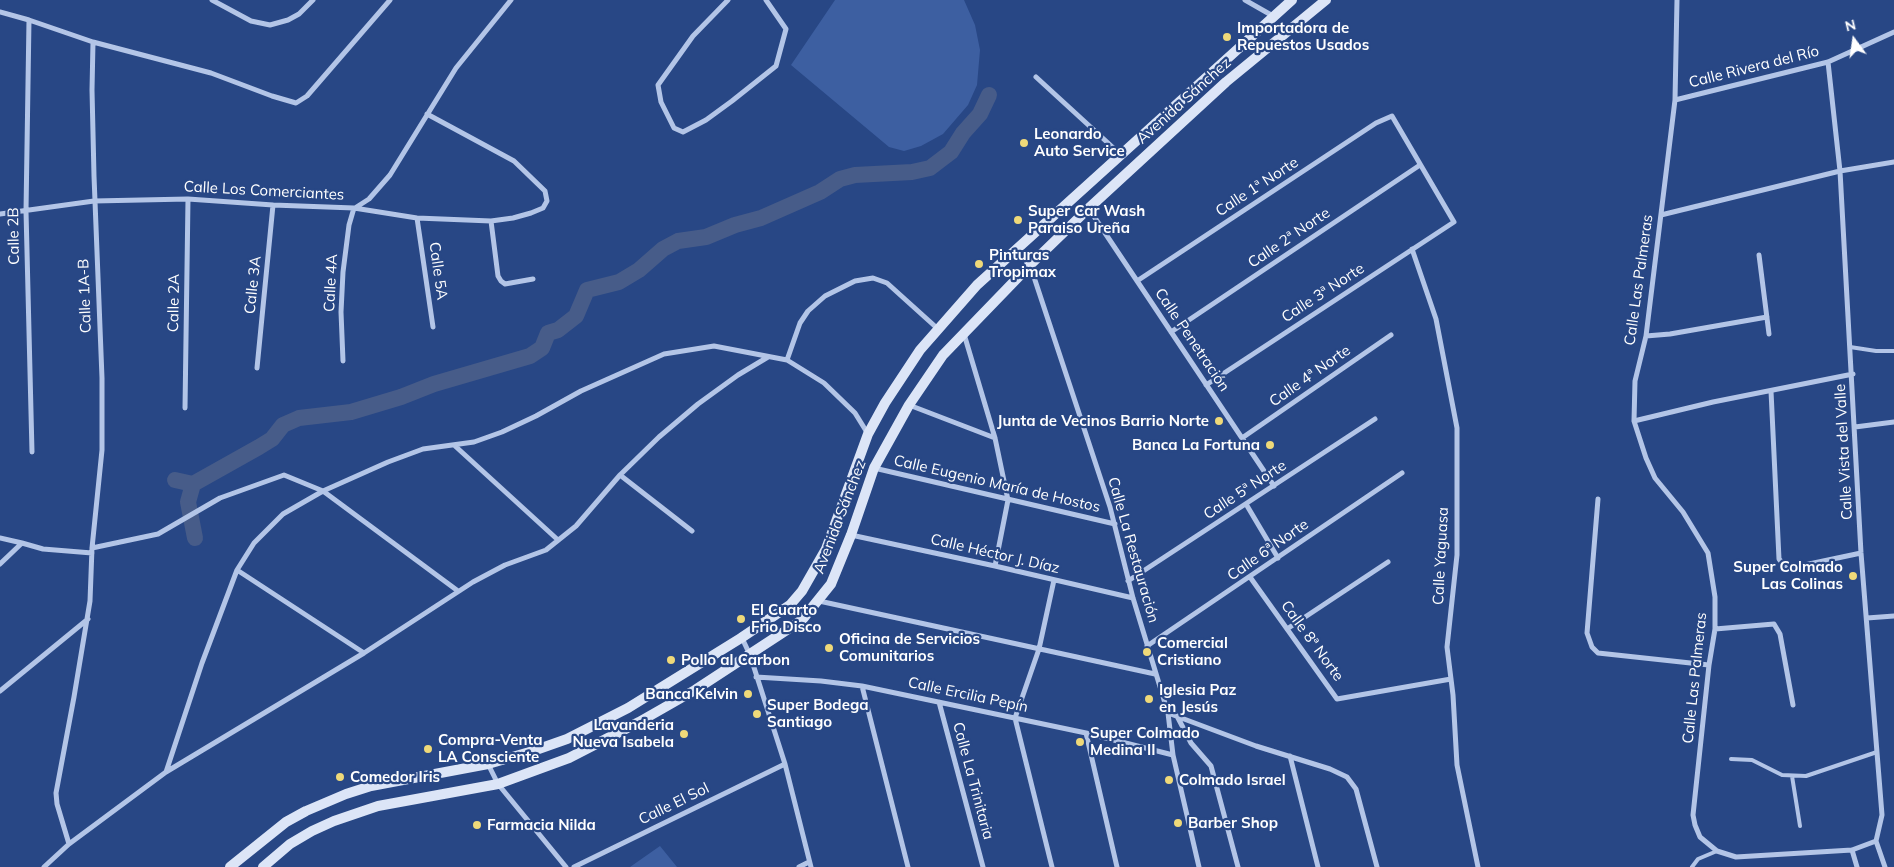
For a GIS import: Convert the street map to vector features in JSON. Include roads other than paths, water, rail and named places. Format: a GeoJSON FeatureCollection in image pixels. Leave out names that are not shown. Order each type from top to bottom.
{"type":"FeatureCollection","features":[{"type":"Feature","properties":{"kind":"street"},"geometry":{"type":"LineString","coordinates":[[212,0],[250,21],[270,25],[288,20],[299,14],[313,0]]}},
{"type":"Feature","properties":{"kind":"street"},"geometry":{"type":"LineString","coordinates":[[0,12],[93,42],[187,66],[296,103],[307,96],[390,0]]}},
{"type":"Feature","properties":{"kind":"street","name":"Calle Los Comerciantes"},"geometry":{"type":"LineString","coordinates":[[0,214],[94,201],[188,199],[354,208],[374,195],[390,174],[456,68],[511,0]]}},
{"type":"Feature","properties":{"kind":"street"},"geometry":{"type":"LineString","coordinates":[[728,0],[693,36],[658,85],[660,102],[674,128],[683,132],[706,120],[776,66],[786,29],[766,0]]}},
{"type":"Feature","properties":{"kind":"street"},"geometry":{"type":"LineString","coordinates":[[1245,0],[1273,16]]}},
{"type":"Feature","properties":{"kind":"street","name":"Avenida Sánchez"},"geometry":{"type":"LineString","coordinates":[[230,867],[286,822],[306,811],[346,794],[371,786],[488,764],[567,739],[628,708],[741,638],[790,605],[802,591],[826,549],[868,434],[906,370],[938,329],[977,285],[1292,0]]}},
{"type":"Feature","properties":{"kind":"street","name":"Avenida Sánchez"},"geometry":{"type":"LineString","coordinates":[[262,867],[290,844],[312,831],[343,818],[378,806],[498,784],[570,758],[663,709],[802,620],[831,584],[852,535],[874,468],[908,405],[943,355],[1030,265],[1089,208],[1226,82],[1326,0]]}},
{"type":"Feature","properties":{"kind":"street","name":"Calle Las Palmeras"},"geometry":{"type":"LineString","coordinates":[[1677,0],[1674,100],[1646,336],[1635,381],[1634,421],[1646,458],[1655,478],[1687,518],[1708,553],[1715,597],[1714,629],[1694,815],[1695,825],[1700,837],[1718,850],[1736,857],[1852,850],[1876,841]]}},
{"type":"Feature","properties":{"kind":"street","name":"Calle 2B"},"geometry":{"type":"LineString","coordinates":[[29,20],[26,211],[32,452]]}},
{"type":"Feature","properties":{"kind":"street","name":"Calle Rivera del Río"},"geometry":{"type":"LineString","coordinates":[[1674,100],[1828,62],[1894,32]]}},
{"type":"Feature","properties":{"kind":"street","name":"Calle 1A-B"},"geometry":{"type":"LineString","coordinates":[[69,844],[57,804],[56,793],[88,619],[92,551],[102,450],[102,378],[94,201],[93,42]]}},
{"type":"Feature","properties":{"kind":"street","name":"Calle Vista del Valle"},"geometry":{"type":"LineString","coordinates":[[1828,62],[1840,171],[1856,426],[1861,553],[1882,815],[1876,841]]}},
{"type":"Feature","properties":{"kind":"street"},"geometry":{"type":"LineString","coordinates":[[1036,76],[1120,154]]}},
{"type":"Feature","properties":{"kind":"street"},"geometry":{"type":"LineString","coordinates":[[354,208],[417,218],[491,221],[513,218],[543,208],[547,201],[545,191],[514,161],[427,114]]}},
{"type":"Feature","properties":{"kind":"street","name":"Calle 1ª Norte"},"geometry":{"type":"LineString","coordinates":[[1137,281],[1376,123],[1392,116],[1420,164]]}},
{"type":"Feature","properties":{"kind":"street"},"geometry":{"type":"LineString","coordinates":[[1661,215],[1840,171],[1894,162]]}},
{"type":"Feature","properties":{"kind":"street","name":"Calle 3ª Norte"},"geometry":{"type":"LineString","coordinates":[[1206,384],[1454,222],[1420,164]]}},
{"type":"Feature","properties":{"kind":"street","name":"Calle 2ª Norte"},"geometry":{"type":"LineString","coordinates":[[1171,332],[1420,164]]}},
{"type":"Feature","properties":{"kind":"street","name":"Calle 2A"},"geometry":{"type":"LineString","coordinates":[[185,408],[188,199]]}},
{"type":"Feature","properties":{"kind":"street","name":"Calle 3A"},"geometry":{"type":"LineString","coordinates":[[257,368],[273,205]]}},
{"type":"Feature","properties":{"kind":"street","name":"Calle 4A"},"geometry":{"type":"LineString","coordinates":[[343,361],[341,312],[343,272],[354,208]]}},
{"type":"Feature","properties":{"kind":"street","name":"Calle Penetración"},"geometry":{"type":"LineString","coordinates":[[1089,208],[1274,486]]}},
{"type":"Feature","properties":{"kind":"street","name":"Calle 5A"},"geometry":{"type":"LineString","coordinates":[[417,218],[433,327]]}},
{"type":"Feature","properties":{"kind":"street"},"geometry":{"type":"LineString","coordinates":[[491,221],[500,281],[505,284],[532,279]]}},
{"type":"Feature","properties":{"kind":"street","name":"Calle La Restauración"},"geometry":{"type":"LineString","coordinates":[[1016,249],[1030,265],[1115,524],[1128,581],[1168,713],[1172,755],[1199,867]]}},
{"type":"Feature","properties":{"kind":"street","name":"Calle Yaguasa"},"geometry":{"type":"LineString","coordinates":[[1412,249],[1436,319],[1457,428],[1457,555],[1447,647],[1457,766],[1478,867]]}},
{"type":"Feature","properties":{"kind":"street"},"geometry":{"type":"LineString","coordinates":[[1759,255],[1769,334]]}},
{"type":"Feature","properties":{"kind":"street"},"geometry":{"type":"LineString","coordinates":[[787,360],[800,323],[808,311],[825,296],[855,281],[873,278],[887,283],[938,329]]}},
{"type":"Feature","properties":{"kind":"street"},"geometry":{"type":"LineString","coordinates":[[1646,336],[1670,334],[1767,317]]}},
{"type":"Feature","properties":{"kind":"street"},"geometry":{"type":"LineString","coordinates":[[964,334],[995,438],[1008,500],[995,566]]}},
{"type":"Feature","properties":{"kind":"street","name":"Calle 4ª Norte"},"geometry":{"type":"LineString","coordinates":[[1242,438],[1391,335]]}},
{"type":"Feature","properties":{"kind":"street"},"geometry":{"type":"LineString","coordinates":[[166,772],[202,663],[237,570],[254,542],[283,514],[323,491],[388,462],[423,449],[474,442],[502,432],[581,391],[664,354],[714,346],[787,360],[824,383],[855,413],[868,434]]}},
{"type":"Feature","properties":{"kind":"street"},"geometry":{"type":"LineString","coordinates":[[44,867],[69,844],[166,772],[364,653],[458,591],[505,565],[546,550],[576,526],[620,475],[659,437],[698,404],[738,375],[769,356]]}},
{"type":"Feature","properties":{"kind":"street"},"geometry":{"type":"LineString","coordinates":[[1634,421],[1713,402],[1853,374]]}},
{"type":"Feature","properties":{"kind":"street"},"geometry":{"type":"LineString","coordinates":[[1771,391],[1778,559],[1785,566],[1795,567],[1861,553]]}},
{"type":"Feature","properties":{"kind":"street"},"geometry":{"type":"LineString","coordinates":[[908,405],[995,438]]}},
{"type":"Feature","properties":{"kind":"street","name":"Calle 5ª Norte"},"geometry":{"type":"LineString","coordinates":[[1128,581],[1375,419]]}},
{"type":"Feature","properties":{"kind":"street"},"geometry":{"type":"LineString","coordinates":[[1856,426],[1894,422]]}},
{"type":"Feature","properties":{"kind":"street"},"geometry":{"type":"LineString","coordinates":[[454,444],[558,540]]}},
{"type":"Feature","properties":{"kind":"street","name":"Calle Eugenio María de Hostos"},"geometry":{"type":"LineString","coordinates":[[874,468],[1115,524]]}},
{"type":"Feature","properties":{"kind":"street","name":"Calle 6ª Norte"},"geometry":{"type":"LineString","coordinates":[[1147,646],[1402,473]]}},
{"type":"Feature","properties":{"kind":"street"},"geometry":{"type":"LineString","coordinates":[[0,538],[43,549],[92,551],[158,534],[220,498],[279,475],[289,476],[323,491],[458,591]]}},
{"type":"Feature","properties":{"kind":"street"},"geometry":{"type":"LineString","coordinates":[[620,475],[692,532]]}},
{"type":"Feature","properties":{"kind":"street"},"geometry":{"type":"LineString","coordinates":[[1598,499],[1587,633],[1592,646],[1598,653],[1709,665]]}},
{"type":"Feature","properties":{"kind":"street"},"geometry":{"type":"LineString","coordinates":[[1246,504],[1278,558]]}},
{"type":"Feature","properties":{"kind":"street","name":"Calle Héctor J. Díaz"},"geometry":{"type":"LineString","coordinates":[[852,535],[1133,598]]}},
{"type":"Feature","properties":{"kind":"street"},"geometry":{"type":"LineString","coordinates":[[0,564],[22,543]]}},
{"type":"Feature","properties":{"kind":"street"},"geometry":{"type":"LineString","coordinates":[[1287,629],[1388,562]]}},
{"type":"Feature","properties":{"kind":"street"},"geometry":{"type":"LineString","coordinates":[[237,570],[364,653]]}},
{"type":"Feature","properties":{"kind":"street","name":"Calle 8ª Norte"},"geometry":{"type":"LineString","coordinates":[[1250,577],[1337,699],[1451,679]]}},
{"type":"Feature","properties":{"kind":"street"},"geometry":{"type":"LineString","coordinates":[[1052,867],[1016,718],[1039,649],[1054,580]]}},
{"type":"Feature","properties":{"kind":"street"},"geometry":{"type":"LineString","coordinates":[[818,601],[1155,674]]}},
{"type":"Feature","properties":{"kind":"street"},"geometry":{"type":"LineString","coordinates":[[1867,618],[1894,616]]}},
{"type":"Feature","properties":{"kind":"street"},"geometry":{"type":"LineString","coordinates":[[0,691],[88,619]]}},
{"type":"Feature","properties":{"kind":"street"},"geometry":{"type":"LineString","coordinates":[[1714,629],[1774,624],[1780,634],[1793,705]]}},
{"type":"Feature","properties":{"kind":"street"},"geometry":{"type":"LineString","coordinates":[[741,638],[750,655],[785,764],[810,864],[799,867]]}},
{"type":"Feature","properties":{"kind":"street","name":"Calle Ercilia Pepín"},"geometry":{"type":"LineString","coordinates":[[756,677],[821,681],[862,686],[1086,733],[1172,755]]}},
{"type":"Feature","properties":{"kind":"street"},"geometry":{"type":"LineString","coordinates":[[862,686],[908,867]]}},
{"type":"Feature","properties":{"kind":"street","name":"Calle La Trinitaria"},"geometry":{"type":"LineString","coordinates":[[939,702],[983,867]]}},
{"type":"Feature","properties":{"kind":"street"},"geometry":{"type":"LineString","coordinates":[[1168,713],[1256,746],[1330,769],[1346,777],[1356,789],[1377,867]]}},
{"type":"Feature","properties":{"kind":"street"},"geometry":{"type":"LineString","coordinates":[[1177,716],[1191,743],[1211,766],[1238,867]]}},
{"type":"Feature","properties":{"kind":"street"},"geometry":{"type":"LineString","coordinates":[[1086,733],[1117,867]]}},
{"type":"Feature","properties":{"kind":"street"},"geometry":{"type":"LineString","coordinates":[[1290,756],[1318,867]]}},
{"type":"Feature","properties":{"kind":"street"},"geometry":{"type":"LineString","coordinates":[[488,764],[498,784],[566,867]]}},
{"type":"Feature","properties":{"kind":"street","name":"Calle El Sol"},"geometry":{"type":"LineString","coordinates":[[574,867],[785,764]]}},
{"type":"Feature","properties":{"kind":"street"},"geometry":{"type":"LineString","coordinates":[[1876,841],[1885,867]]}},
{"type":"Feature","properties":{"kind":"street"},"geometry":{"type":"LineString","coordinates":[[1852,850],[1857,867]]}},
{"type":"Feature","properties":{"kind":"lane"},"geometry":{"type":"LineString","coordinates":[[1850,347],[1876,351],[1894,351]]}},
{"type":"Feature","properties":{"kind":"lane"},"geometry":{"type":"LineString","coordinates":[[1731,759],[1752,760],[1782,775],[1806,776],[1877,752]]}},
{"type":"Feature","properties":{"kind":"lane"},"geometry":{"type":"LineString","coordinates":[[1792,776],[1800,826]]}},
{"type":"Feature","properties":{"kind":"lane"},"geometry":{"type":"LineString","coordinates":[[1692,867],[1698,859],[1718,850]]}},
{"type":"Feature","properties":{"kind":"waterway"},"geometry":{"type":"LineString","coordinates":[[193,484],[272,439],[283,425],[299,418],[351,412],[401,397],[434,384],[530,356],[542,348],[548,333],[558,330],[576,316],[587,290],[619,282],[639,270],[663,249],[678,241],[706,237],[735,225],[761,218],[820,192],[840,179],[855,175],[912,172],[930,168],[951,152],[963,133],[980,114],[989,95]]}},
{"type":"Feature","properties":{"kind":"waterway"},"geometry":{"type":"LineString","coordinates":[[175,480],[193,484],[188,502],[195,538]]}},
{"type":"Feature","properties":{"kind":"place","name":"Importadora de Repuestos Usados"},"geometry":{"type":"Point","coordinates":[1227,37]}},
{"type":"Feature","properties":{"kind":"place","name":"Leonardo Auto Service"},"geometry":{"type":"Point","coordinates":[1024,143]}},
{"type":"Feature","properties":{"kind":"place","name":"Super Car Wash Paraiso Ureña"},"geometry":{"type":"Point","coordinates":[1018,220]}},
{"type":"Feature","properties":{"kind":"place","name":"Pinturas Tropimax"},"geometry":{"type":"Point","coordinates":[979,264]}},
{"type":"Feature","properties":{"kind":"place","name":"Junta de Vecinos Barrio Norte"},"geometry":{"type":"Point","coordinates":[1219,421]}},
{"type":"Feature","properties":{"kind":"place","name":"Banca La Fortuna"},"geometry":{"type":"Point","coordinates":[1270,445]}},
{"type":"Feature","properties":{"kind":"place","name":"Super Colmado Las Colinas"},"geometry":{"type":"Point","coordinates":[1853,576]}},
{"type":"Feature","properties":{"kind":"place","name":"El Cuarto Frio Disco"},"geometry":{"type":"Point","coordinates":[741,619]}},
{"type":"Feature","properties":{"kind":"place","name":"Oficina de Servicios Comunitarios"},"geometry":{"type":"Point","coordinates":[829,648]}},
{"type":"Feature","properties":{"kind":"place","name":"Comercial Cristiano"},"geometry":{"type":"Point","coordinates":[1147,652]}},
{"type":"Feature","properties":{"kind":"place","name":"Pollo al Carbon"},"geometry":{"type":"Point","coordinates":[671,660]}},
{"type":"Feature","properties":{"kind":"place","name":"Banca Kelvin"},"geometry":{"type":"Point","coordinates":[748,694]}},
{"type":"Feature","properties":{"kind":"place","name":"Iglesia Paz en Jesús"},"geometry":{"type":"Point","coordinates":[1149,699]}},
{"type":"Feature","properties":{"kind":"place","name":"Super Bodega Santiago"},"geometry":{"type":"Point","coordinates":[757,714]}},
{"type":"Feature","properties":{"kind":"place","name":"Lavanderia Nueva Isabela"},"geometry":{"type":"Point","coordinates":[684,734]}},
{"type":"Feature","properties":{"kind":"place","name":"Super Colmado Medina II"},"geometry":{"type":"Point","coordinates":[1080,742]}},
{"type":"Feature","properties":{"kind":"place","name":"Compra-Venta LA Consciente"},"geometry":{"type":"Point","coordinates":[428,749]}},
{"type":"Feature","properties":{"kind":"place","name":"Comedor Iris"},"geometry":{"type":"Point","coordinates":[340,777]}},
{"type":"Feature","properties":{"kind":"place","name":"Colmado Israel"},"geometry":{"type":"Point","coordinates":[1169,780]}},
{"type":"Feature","properties":{"kind":"place","name":"Barber Shop"},"geometry":{"type":"Point","coordinates":[1178,823]}},
{"type":"Feature","properties":{"kind":"place","name":"Farmacia Nilda"},"geometry":{"type":"Point","coordinates":[477,825]}}]}
